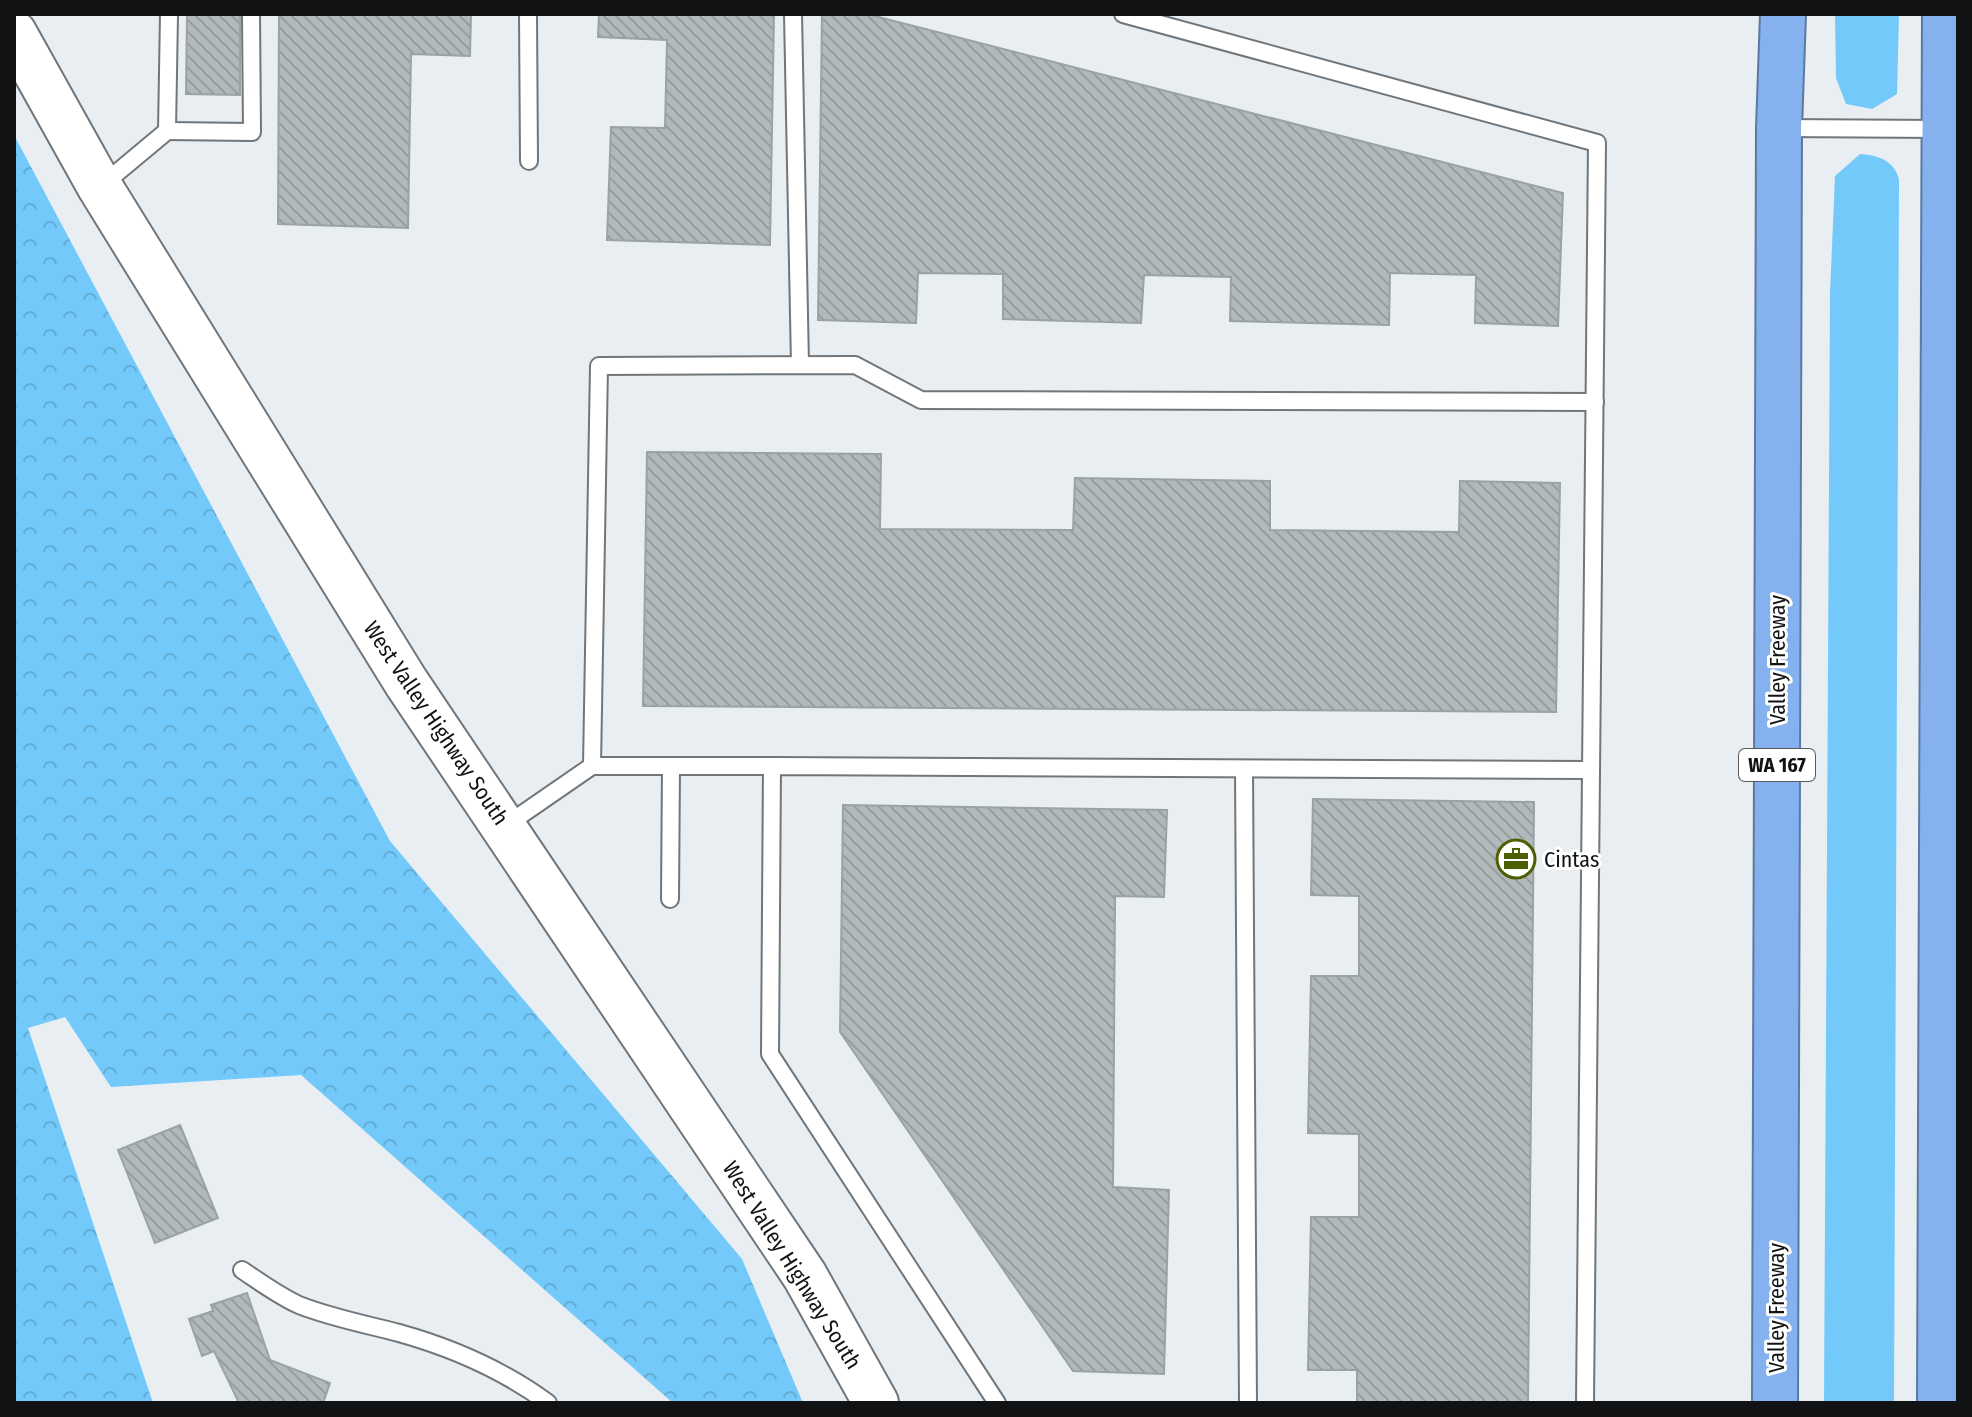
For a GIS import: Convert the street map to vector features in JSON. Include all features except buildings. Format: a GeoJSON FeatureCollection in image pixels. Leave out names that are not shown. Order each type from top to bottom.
{"type":"FeatureCollection","features":[{"type":"Feature","properties":{"kind":"highway","name":"Valley Freeway"},"geometry":{"type":"LineString","coordinates":[[1775,1403],[1779,128],[1783,14]]}},
{"type":"Feature","properties":{"kind":"highway"},"geometry":{"type":"LineString","coordinates":[[1940,1403],[1945,14]]}},
{"type":"Feature","properties":{"kind":"main road","name":"West Valley Highway South"},"geometry":{"type":"LineString","coordinates":[[14,33],[100,187],[406,682],[805,1276],[876,1403]]}},
{"type":"Feature","properties":{"kind":"lane"},"geometry":{"type":"LineString","coordinates":[[167,131],[169,14]]}},
{"type":"Feature","properties":{"kind":"lane"},"geometry":{"type":"LineString","coordinates":[[100,187],[167,131],[252,132],[251,14]]}},
{"type":"Feature","properties":{"kind":"lane"},"geometry":{"type":"LineString","coordinates":[[528,14],[529,161]]}},
{"type":"Feature","properties":{"kind":"lane"},"geometry":{"type":"LineString","coordinates":[[793,14],[800,365]]}},
{"type":"Feature","properties":{"kind":"lane"},"geometry":{"type":"LineString","coordinates":[[1123,14],[1597,143],[1585,1403]]}},
{"type":"Feature","properties":{"kind":"lane"},"geometry":{"type":"LineString","coordinates":[[1779,128],[1945,129]]}},
{"type":"Feature","properties":{"kind":"lane"},"geometry":{"type":"LineString","coordinates":[[592,766],[599,366],[855,365],[921,400],[1595,402]]}},
{"type":"Feature","properties":{"kind":"lane"},"geometry":{"type":"LineString","coordinates":[[505,826],[592,766],[1591,770]]}},
{"type":"Feature","properties":{"kind":"lane"},"geometry":{"type":"LineString","coordinates":[[670,899],[671,766]]}},
{"type":"Feature","properties":{"kind":"lane"},"geometry":{"type":"LineString","coordinates":[[772,766],[770,1054],[997,1403]]}},
{"type":"Feature","properties":{"kind":"lane"},"geometry":{"type":"LineString","coordinates":[[1244,769],[1248,1403]]}},
{"type":"Feature","properties":{"kind":"lane"},"geometry":{"type":"LineString","coordinates":[[242,1270],[310,1309],[464,1354],[523,1385],[548,1403]]}},
{"type":"Feature","properties":{"kind":"green space"},"geometry":{"type":"Polygon","coordinates":[[[1835,14],[1899,14],[1897,94],[1872,109],[1846,104],[1836,78],[1835,14]]]}},
{"type":"Feature","properties":{"kind":"green space"},"geometry":{"type":"Polygon","coordinates":[[[14,135],[390,841],[742,1259],[803,1403],[673,1403],[301,1075],[111,1087],[65,1017],[28,1028],[153,1403],[14,1403],[14,135]]]}},
{"type":"Feature","properties":{"kind":"green space"},"geometry":{"type":"Polygon","coordinates":[[[1860,154],[1885,160],[1894,168],[1899,180],[1894,1403],[1824,1403],[1830,294],[1835,176],[1860,154]]]}},
{"type":"Feature","properties":{"kind":"place","name":"Cintas"},"geometry":{"type":"Point","coordinates":[1516,859]}}]}
